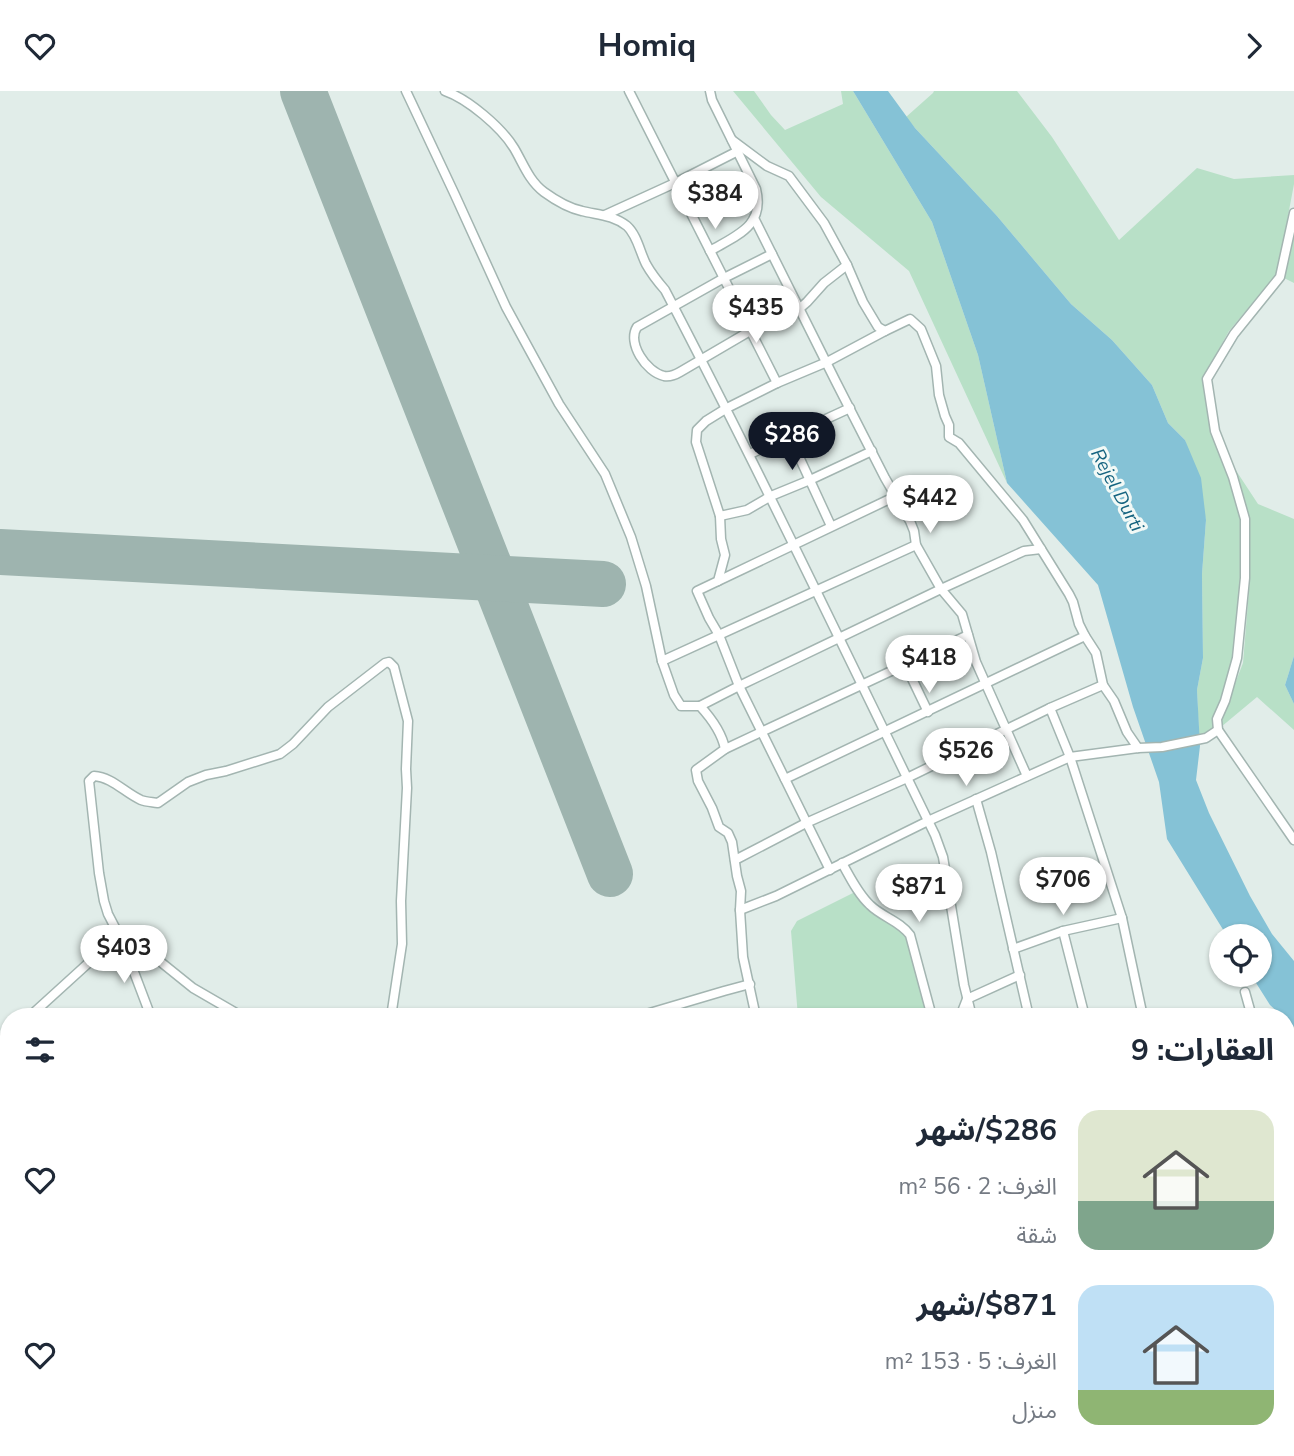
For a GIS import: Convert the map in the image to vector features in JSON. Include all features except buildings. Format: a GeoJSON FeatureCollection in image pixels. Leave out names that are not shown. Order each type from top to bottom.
{"type":"FeatureCollection","features":[{"type":"Feature","properties":{"kind":"street"},"geometry":{"type":"LineString","coordinates":[[406,91],[506,307],[559,404],[606,474],[631,537],[646,586],[662,661],[674,695],[681,706],[701,706],[739,685],[941,589],[1024,551],[1041,548]]}},
{"type":"Feature","properties":{"kind":"street"},"geometry":{"type":"LineString","coordinates":[[444,91],[463,100],[502,132],[513,145],[531,179],[541,190],[570,208],[604,215],[631,231],[647,266],[665,290],[771,496],[943,856],[970,1008]]}},
{"type":"Feature","properties":{"kind":"street"},"geometry":{"type":"LineString","coordinates":[[629,91],[777,383]]}},
{"type":"Feature","properties":{"kind":"street"},"geometry":{"type":"LineString","coordinates":[[710,91],[756,189],[759,202],[758,210],[749,226],[710,251]]}},
{"type":"Feature","properties":{"kind":"street"},"geometry":{"type":"LineString","coordinates":[[732,140],[767,166],[789,176],[824,223],[863,302],[878,327],[885,331]]}},
{"type":"Feature","properties":{"kind":"street"},"geometry":{"type":"LineString","coordinates":[[604,215],[738,151]]}},
{"type":"Feature","properties":{"kind":"street"},"geometry":{"type":"LineString","coordinates":[[1294,213],[1280,277],[1234,334],[1207,379],[1215,431],[1233,477],[1245,519],[1245,578],[1237,658],[1217,719],[1218,730],[1294,840]]}},
{"type":"Feature","properties":{"kind":"street"},"geometry":{"type":"LineString","coordinates":[[754,218],[914,531],[916,545],[941,589],[962,614],[976,662],[1027,776]]}},
{"type":"Feature","properties":{"kind":"street"},"geometry":{"type":"LineString","coordinates":[[772,254],[643,323],[633,333],[634,343],[646,364],[663,376],[671,376],[750,331],[799,309],[824,283],[847,265]]}},
{"type":"Feature","properties":{"kind":"street"},"geometry":{"type":"LineString","coordinates":[[718,581],[725,555],[720,516],[696,442],[698,430],[706,421],[727,408],[827,362],[910,319],[921,329],[936,366],[939,395],[949,425],[949,437],[959,443],[1023,520],[1072,599],[1079,624],[1096,653],[1102,685],[1114,701],[1127,732],[1138,748]]}},
{"type":"Feature","properties":{"kind":"street"},"geometry":{"type":"LineString","coordinates":[[750,454],[850,408]]}},
{"type":"Feature","properties":{"kind":"street"},"geometry":{"type":"LineString","coordinates":[[789,435],[831,526]]}},
{"type":"Feature","properties":{"kind":"street"},"geometry":{"type":"LineString","coordinates":[[720,516],[747,510],[771,496],[872,451]]}},
{"type":"Feature","properties":{"kind":"street"},"geometry":{"type":"LineString","coordinates":[[830,870],[739,685],[698,591],[896,496]]}},
{"type":"Feature","properties":{"kind":"street"},"geometry":{"type":"LineString","coordinates":[[662,661],[916,545]]}},
{"type":"Feature","properties":{"kind":"street"},"geometry":{"type":"LineString","coordinates":[[754,1008],[743,957],[741,891],[732,842],[728,833],[719,827],[698,781],[696,770],[725,749],[968,635]]}},
{"type":"Feature","properties":{"kind":"street"},"geometry":{"type":"LineString","coordinates":[[785,779],[1085,636]]}},
{"type":"Feature","properties":{"kind":"street"},"geometry":{"type":"LineString","coordinates":[[147,1008],[104,901],[89,781],[94,776],[101,777],[142,801],[158,803],[188,782],[280,754],[328,707],[385,663],[394,667],[408,722],[401,901],[402,944],[392,1008]]}},
{"type":"Feature","properties":{"kind":"street"},"geometry":{"type":"LineString","coordinates":[[905,664],[928,712]]}},
{"type":"Feature","properties":{"kind":"street"},"geometry":{"type":"LineString","coordinates":[[735,860],[806,823],[1102,685]]}},
{"type":"Feature","properties":{"kind":"street"},"geometry":{"type":"LineString","coordinates":[[701,706],[719,732],[725,749]]}},
{"type":"Feature","properties":{"kind":"street"},"geometry":{"type":"LineString","coordinates":[[1049,708],[1070,757],[1122,918],[1141,1008]]}},
{"type":"Feature","properties":{"kind":"street"},"geometry":{"type":"LineString","coordinates":[[740,910],[776,896],[928,821],[1070,757],[1162,747],[1206,739],[1218,730]]}},
{"type":"Feature","properties":{"kind":"street"},"geometry":{"type":"LineString","coordinates":[[976,799],[1027,1008]]}},
{"type":"Feature","properties":{"kind":"street"},"geometry":{"type":"LineString","coordinates":[[842,863],[871,906],[899,924],[910,935],[930,1008]]}},
{"type":"Feature","properties":{"kind":"street"},"geometry":{"type":"LineString","coordinates":[[1013,949],[1063,931],[1122,918]]}},
{"type":"Feature","properties":{"kind":"street"},"geometry":{"type":"LineString","coordinates":[[1063,931],[1083,1008]]}},
{"type":"Feature","properties":{"kind":"street"},"geometry":{"type":"LineString","coordinates":[[39,1008],[115,943],[140,948],[193,988],[227,1008]]}},
{"type":"Feature","properties":{"kind":"street"},"geometry":{"type":"LineString","coordinates":[[967,999],[1020,975]]}},
{"type":"Feature","properties":{"kind":"street"},"geometry":{"type":"LineString","coordinates":[[666,1008],[750,985]]}},
{"type":"Feature","properties":{"kind":"street"},"geometry":{"type":"LineString","coordinates":[[1245,992],[1249,1008]]}},
{"type":"Feature","properties":{"kind":"street"},"geometry":{"type":"LineString","coordinates":[[965,1008],[967,999]]}},
{"type":"Feature","properties":{"kind":"green space"},"geometry":{"type":"Polygon","coordinates":[[[733,91],[754,91],[785,130],[843,104],[841,91],[853,91],[932,222],[978,355],[1007,483],[909,271],[821,197],[733,91]]]}},
{"type":"Feature","properties":{"kind":"green space"},"geometry":{"type":"Polygon","coordinates":[[[934,91],[1017,91],[1052,137],[1119,240],[1197,168],[1234,179],[1294,175],[1277,274],[1229,331],[1203,378],[1211,434],[1231,478],[1242,520],[1243,578],[1235,658],[1215,729],[1199,737],[1197,690],[1203,658],[1202,574],[1206,520],[1185,440],[1168,423],[1152,385],[1112,340],[1071,304],[997,216],[906,117],[934,91]]]}},
{"type":"Feature","properties":{"kind":"green space"},"geometry":{"type":"Polygon","coordinates":[[[1294,231],[1294,283],[1284,278],[1294,231]]]}},
{"type":"Feature","properties":{"kind":"green space"},"geometry":{"type":"Polygon","coordinates":[[[1235,469],[1258,504],[1294,519],[1294,656],[1285,685],[1294,704],[1294,730],[1257,697],[1221,727],[1243,663],[1250,578],[1250,519],[1235,469]]]}},
{"type":"Feature","properties":{"kind":"green space"},"geometry":{"type":"Polygon","coordinates":[[[855,892],[873,913],[905,933],[927,1008],[797,1008],[791,931],[797,921],[855,892]]]}},
{"type":"Feature","properties":{"kind":"water","name":"Rejel Durti"},"geometry":{"type":"Polygon","coordinates":[[[853,91],[888,91],[915,128],[997,216],[1071,304],[1112,340],[1152,385],[1168,423],[1185,440],[1201,478],[1206,520],[1202,574],[1203,658],[1197,690],[1200,746],[1196,780],[1209,813],[1266,924],[1220,924],[1167,839],[1159,782],[1133,707],[1098,585],[1007,483],[978,355],[932,222],[853,91]]]}},
{"type":"Feature","properties":{"kind":"water"},"geometry":{"type":"Polygon","coordinates":[[[1294,656],[1294,704],[1285,685],[1294,656]]]}},
{"type":"Feature","properties":{"kind":"water"},"geometry":{"type":"Polygon","coordinates":[[[1272,934],[1294,961],[1294,1008],[1273,1008],[1259,987],[1272,987],[1272,934]]]}},
{"type":"Feature","properties":{"kind":"runway"},"geometry":{"type":"LineString","coordinates":[[303,91],[610,874]]}},
{"type":"Feature","properties":{"kind":"runway"},"geometry":{"type":"LineString","coordinates":[[0,552],[603,584]]}}]}
